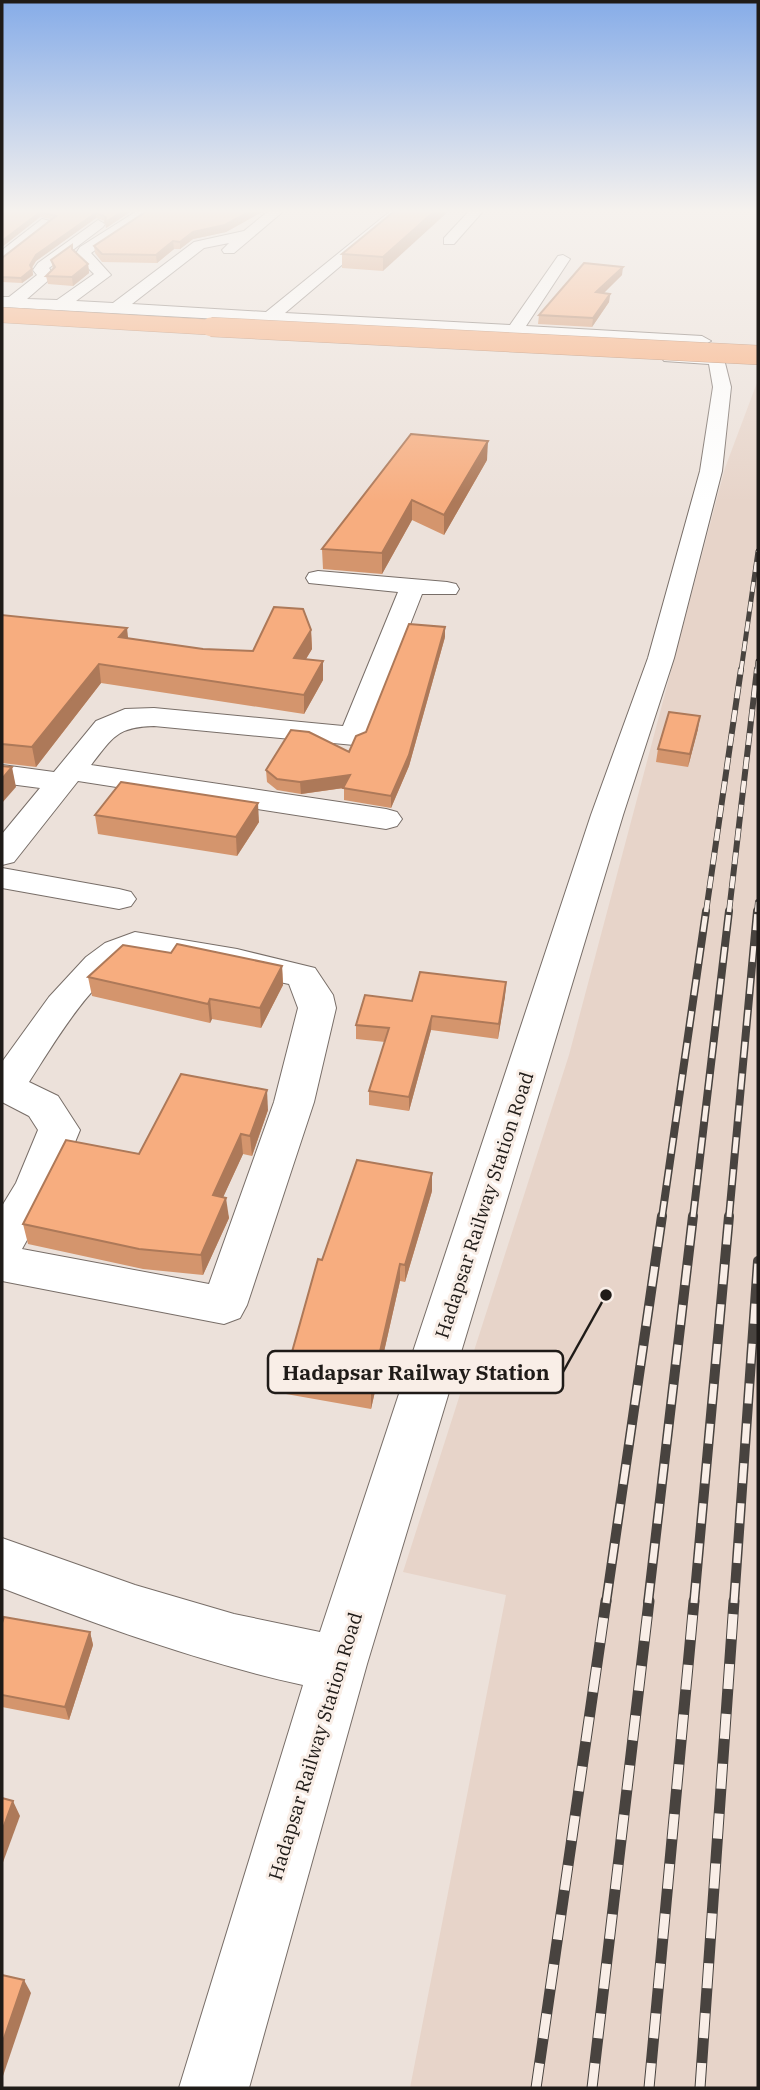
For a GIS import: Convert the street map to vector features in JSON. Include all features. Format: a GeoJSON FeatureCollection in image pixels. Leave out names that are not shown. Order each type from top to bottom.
{"type":"FeatureCollection","features":[{"type":"Feature","properties":{"kind":"highway"},"geometry":{"type":"LineString","coordinates":[[4,309],[517,339],[758,347]]}},
{"type":"Feature","properties":{"kind":"highway"},"geometry":{"type":"LineString","coordinates":[[4,309],[453,342],[726,352]]}},
{"type":"Feature","properties":{"kind":"street"},"geometry":{"type":"LineString","coordinates":[[4,309],[33,307]]}},
{"type":"Feature","properties":{"kind":"street"},"geometry":{"type":"LineString","coordinates":[[109,307],[513,333],[726,352]]}},
{"type":"Feature","properties":{"kind":"street"},"geometry":{"type":"LineString","coordinates":[[270,317],[283,307]]}},
{"type":"Feature","properties":{"kind":"street"},"geometry":{"type":"LineString","coordinates":[[513,333],[531,307]]}},
{"type":"Feature","properties":{"kind":"street"},"geometry":{"type":"LineString","coordinates":[[4,309],[186,330],[726,352]]}},
{"type":"Feature","properties":{"kind":"street"},"geometry":{"type":"LineString","coordinates":[[186,330],[204,312]]}},
{"type":"Feature","properties":{"kind":"street","name":"Hadapsar Railway Station Road"},"geometry":{"type":"LineString","coordinates":[[214,2088],[338,1664],[660,657],[711,471],[726,352]]}},
{"type":"Feature","properties":{"kind":"street"},"geometry":{"type":"LineString","coordinates":[[318,578],[447,589]]}},
{"type":"Feature","properties":{"kind":"street"},"geometry":{"type":"LineString","coordinates":[[2,855],[106,727],[125,718],[154,717],[354,736],[412,586]]}},
{"type":"Feature","properties":{"kind":"street"},"geometry":{"type":"LineString","coordinates":[[2,774],[66,777],[386,819]]}},
{"type":"Feature","properties":{"kind":"street"},"geometry":{"type":"LineString","coordinates":[[2,878],[119,900]]}},
{"type":"Feature","properties":{"kind":"street"},"geometry":{"type":"LineString","coordinates":[[2,1244],[36,1186],[59,1130],[51,1111],[33,1099],[3,1088],[59,1011],[97,967],[112,954],[136,942],[251,961],[302,976],[314,995],[317,1008],[294,1102],[224,1305],[2,1263]]}},
{"type":"Feature","properties":{"kind":"street"},"geometry":{"type":"LineString","coordinates":[[2,1563],[135,1612],[234,1642],[338,1664]]}},
{"type":"Feature","properties":{"kind":"shaded area"},"geometry":{"type":"Polygon","coordinates":[[[758,380],[758,2088],[410,2088],[506,1595],[403,1572],[569,1055],[725,468],[758,380]]]}},
{"type":"Feature","properties":{"kind":"building"},"geometry":{"type":"Polygon","coordinates":[[[546,307],[601,307],[593,318],[539,315],[546,307]]]}},
{"type":"Feature","properties":{"kind":"building"},"geometry":{"type":"Polygon","coordinates":[[[411,434],[488,441],[444,515],[412,500],[382,553],[322,549],[411,434]]]}},
{"type":"Feature","properties":{"kind":"building"},"geometry":{"type":"Polygon","coordinates":[[[274,607],[303,609],[311,630],[294,658],[323,661],[304,695],[99,664],[32,747],[2,744],[2,615],[127,628],[119,637],[203,649],[253,651],[274,607]]]}},
{"type":"Feature","properties":{"kind":"building"},"geometry":{"type":"Polygon","coordinates":[[[409,624],[445,627],[409,755],[391,796],[343,788],[350,775],[300,782],[277,779],[266,770],[291,730],[309,732],[349,752],[356,736],[366,732],[409,624]]]}},
{"type":"Feature","properties":{"kind":"building"},"geometry":{"type":"Polygon","coordinates":[[[669,712],[700,716],[690,754],[658,749],[669,712]]]}},
{"type":"Feature","properties":{"kind":"building"},"geometry":{"type":"Polygon","coordinates":[[[2,766],[12,767],[2,779],[2,766]]]}},
{"type":"Feature","properties":{"kind":"building"},"geometry":{"type":"Polygon","coordinates":[[[121,782],[258,803],[236,837],[95,815],[121,782]]]}},
{"type":"Feature","properties":{"kind":"building"},"geometry":{"type":"Polygon","coordinates":[[[177,944],[282,966],[260,1008],[210,999],[208,1004],[88,977],[123,945],[171,953],[177,944]]]}},
{"type":"Feature","properties":{"kind":"building"},"geometry":{"type":"Polygon","coordinates":[[[420,972],[506,982],[499,1024],[432,1016],[409,1097],[369,1091],[389,1028],[356,1025],[365,995],[412,1001],[420,972]]]}},
{"type":"Feature","properties":{"kind":"building"},"geometry":{"type":"Polygon","coordinates":[[[181,1074],[267,1090],[250,1136],[241,1134],[213,1195],[226,1198],[201,1255],[139,1249],[23,1224],[66,1140],[139,1154],[181,1074]]]}},
{"type":"Feature","properties":{"kind":"building"},"geometry":{"type":"Polygon","coordinates":[[[357,1160],[432,1173],[405,1265],[400,1264],[371,1391],[285,1377],[318,1259],[322,1260],[357,1160]]]}},
{"type":"Feature","properties":{"kind":"building"},"geometry":{"type":"Polygon","coordinates":[[[4,1617],[90,1632],[65,1707],[2,1695],[4,1617]]]}},
{"type":"Feature","properties":{"kind":"building"},"geometry":{"type":"Polygon","coordinates":[[[2,1798],[13,1801],[2,1831],[2,1798]]]}},
{"type":"Feature","properties":{"kind":"building"},"geometry":{"type":"Polygon","coordinates":[[[2,1975],[24,1980],[2,2044],[2,1975]]]}},
{"type":"Feature","properties":{"kind":"railway"},"geometry":{"type":"LineString","coordinates":[[741,671],[758,551]]}},
{"type":"Feature","properties":{"kind":"railway"},"geometry":{"type":"LineString","coordinates":[[757,671],[758,661]]}},
{"type":"Feature","properties":{"kind":"railway"},"geometry":{"type":"LineString","coordinates":[[706,912],[741,669]]}},
{"type":"Feature","properties":{"kind":"railway"},"geometry":{"type":"LineString","coordinates":[[729,912],[757,669]]}},
{"type":"Feature","properties":{"kind":"railway"},"geometry":{"type":"LineString","coordinates":[[757,912],[758,902]]}},
{"type":"Feature","properties":{"kind":"railway"},"geometry":{"type":"LineString","coordinates":[[662,1217],[706,911]]}},
{"type":"Feature","properties":{"kind":"railway"},"geometry":{"type":"LineString","coordinates":[[693,1217],[729,911]]}},
{"type":"Feature","properties":{"kind":"railway"},"geometry":{"type":"LineString","coordinates":[[729,1217],[757,911]]}},
{"type":"Feature","properties":{"kind":"railway"},"geometry":{"type":"LineString","coordinates":[[606,1603],[662,1216]]}},
{"type":"Feature","properties":{"kind":"railway"},"geometry":{"type":"LineString","coordinates":[[648,1603],[693,1216]]}},
{"type":"Feature","properties":{"kind":"railway"},"geometry":{"type":"LineString","coordinates":[[694,1603],[729,1216]]}},
{"type":"Feature","properties":{"kind":"railway"},"geometry":{"type":"LineString","coordinates":[[734,1603],[758,1261]]}},
{"type":"Feature","properties":{"kind":"railway"},"geometry":{"type":"LineString","coordinates":[[536,2088],[606,1601]]}},
{"type":"Feature","properties":{"kind":"railway"},"geometry":{"type":"LineString","coordinates":[[592,2088],[649,1601]]}},
{"type":"Feature","properties":{"kind":"railway"},"geometry":{"type":"LineString","coordinates":[[649,2088],[694,1601]]}},
{"type":"Feature","properties":{"kind":"railway"},"geometry":{"type":"LineString","coordinates":[[700,2088],[734,1601]]}},
{"type":"Feature","properties":{"kind":"place","name":"Hadapsar Railway Station"},"geometry":{"type":"Point","coordinates":[606,1295]}}]}
